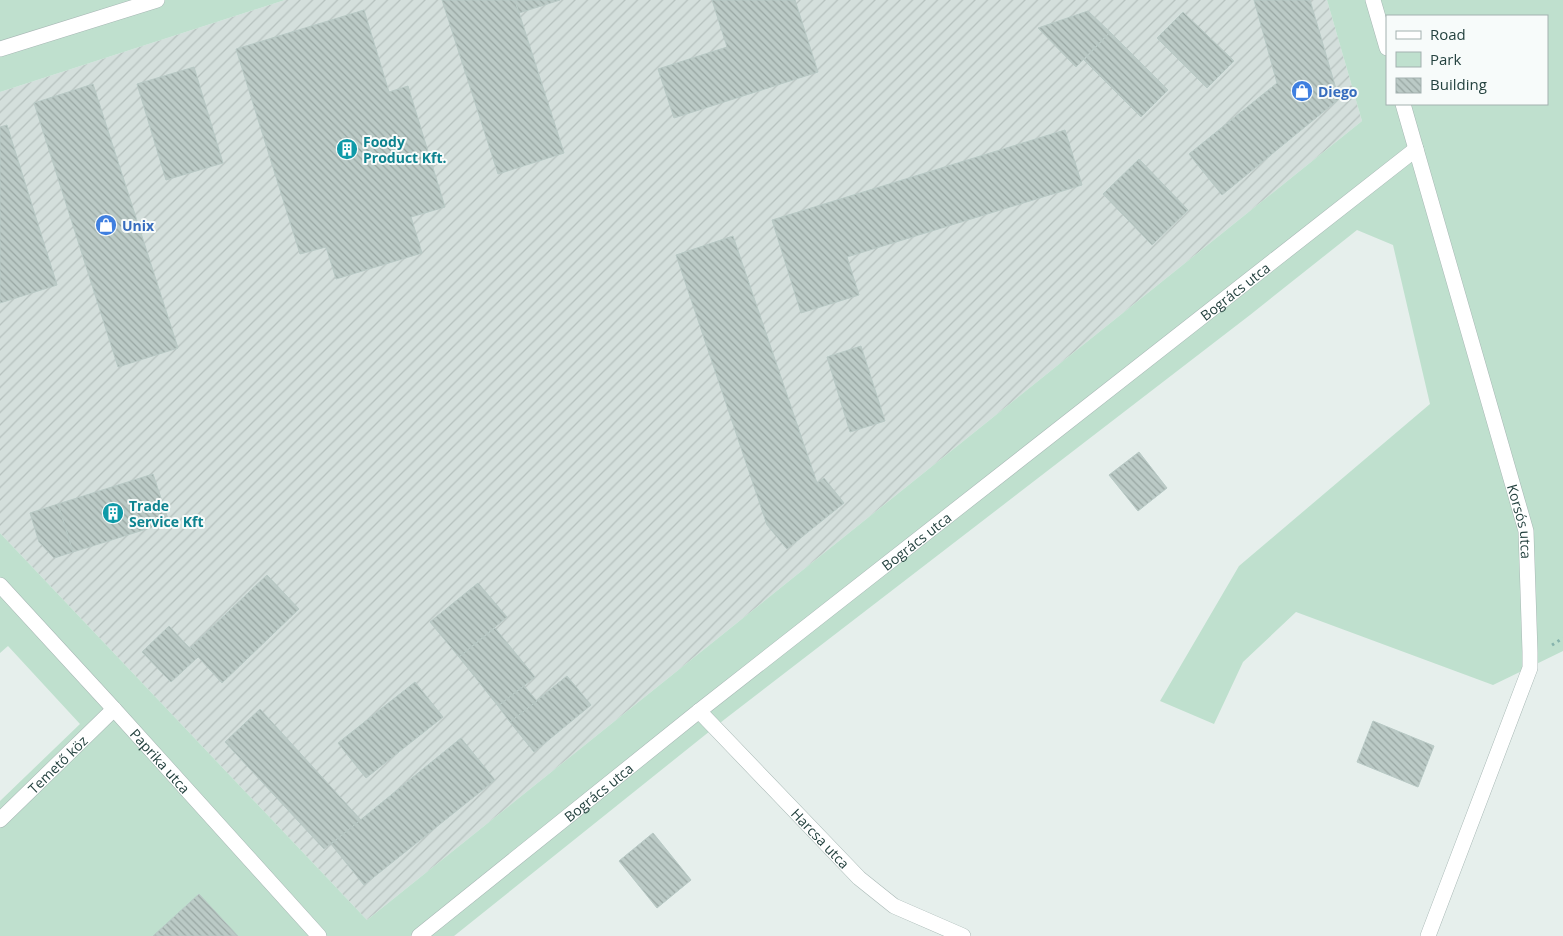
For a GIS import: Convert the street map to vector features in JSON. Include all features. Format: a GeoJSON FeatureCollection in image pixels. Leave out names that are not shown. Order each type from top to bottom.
{"type":"FeatureCollection","features":[{"type":"Feature","properties":{"kind":"street"},"geometry":{"type":"LineString","coordinates":[[0,49],[157,0]]}},
{"type":"Feature","properties":{"kind":"street"},"geometry":{"type":"LineString","coordinates":[[1373,0],[1386,45]]}},
{"type":"Feature","properties":{"kind":"street","name":"Korsós utca"},"geometry":{"type":"LineString","coordinates":[[1403,105],[1526,531],[1530,652],[1530,668],[1428,936]]}},
{"type":"Feature","properties":{"kind":"street","name":"Bogrács utca"},"geometry":{"type":"LineString","coordinates":[[419,936],[699,711],[1416,149]]}},
{"type":"Feature","properties":{"kind":"street","name":"Paprika utca"},"geometry":{"type":"LineString","coordinates":[[0,585],[319,936]]}},
{"type":"Feature","properties":{"kind":"street","name":"Temető köz"},"geometry":{"type":"LineString","coordinates":[[0,820],[114,709]]}},
{"type":"Feature","properties":{"kind":"street","name":"Harcsa utca"},"geometry":{"type":"LineString","coordinates":[[699,711],[859,878],[894,906],[963,936]]}},
{"type":"Feature","properties":{"kind":"shaded area"},"geometry":{"type":"Polygon","coordinates":[[[285,0],[1327,0],[1362,121],[367,920],[0,533],[0,92],[285,0]]]}},
{"type":"Feature","properties":{"kind":"green space"},"geometry":{"type":"Polygon","coordinates":[[[0,0],[285,0],[0,92],[0,0]]]}},
{"type":"Feature","properties":{"kind":"green space"},"geometry":{"type":"Polygon","coordinates":[[[1327,0],[1563,0],[1563,651],[1493,685],[1296,612],[1243,662],[1214,724],[1160,701],[1239,566],[1430,404],[1393,245],[1357,230],[1250,315],[725,719],[454,936],[0,936],[0,801],[80,724],[8,646],[0,653],[0,533],[367,920],[1362,121],[1327,0]]]}},
{"type":"Feature","properties":{"kind":"building"},"geometry":{"type":"Polygon","coordinates":[[[442,0],[515,0],[564,153],[498,174],[442,0]]]}},
{"type":"Feature","properties":{"kind":"building"},"geometry":{"type":"Polygon","coordinates":[[[515,0],[560,0],[519,13],[515,0]]]}},
{"type":"Feature","properties":{"kind":"building"},"geometry":{"type":"Polygon","coordinates":[[[712,0],[795,0],[818,72],[674,118],[658,69],[727,47],[712,0]]]}},
{"type":"Feature","properties":{"kind":"building","name":"Diego"},"geometry":{"type":"Polygon","coordinates":[[[1254,0],[1310,0],[1339,99],[1222,195],[1189,154],[1277,83],[1254,0]]]}},
{"type":"Feature","properties":{"kind":"building","name":"Foody Product Kft."},"geometry":{"type":"Polygon","coordinates":[[[364,10],[389,92],[408,86],[445,207],[411,217],[422,253],[336,279],[326,247],[300,254],[236,49],[364,10]]]}},
{"type":"Feature","properties":{"kind":"building"},"geometry":{"type":"Polygon","coordinates":[[[1088,11],[1110,32],[1076,67],[1038,28],[1088,11]]]}},
{"type":"Feature","properties":{"kind":"building"},"geometry":{"type":"Polygon","coordinates":[[[1183,12],[1234,61],[1207,88],[1157,38],[1183,12]]]}},
{"type":"Feature","properties":{"kind":"building"},"geometry":{"type":"Polygon","coordinates":[[[1110,32],[1168,90],[1141,117],[1084,60],[1110,32]]]}},
{"type":"Feature","properties":{"kind":"building"},"geometry":{"type":"Polygon","coordinates":[[[194,67],[223,163],[166,180],[137,84],[194,67]]]}},
{"type":"Feature","properties":{"kind":"building","name":"Unix"},"geometry":{"type":"Polygon","coordinates":[[[93,84],[178,348],[118,367],[34,103],[93,84]]]}},
{"type":"Feature","properties":{"kind":"building"},"geometry":{"type":"Polygon","coordinates":[[[7,125],[57,285],[0,303],[0,127],[7,125]]]}},
{"type":"Feature","properties":{"kind":"building"},"geometry":{"type":"Polygon","coordinates":[[[1065,130],[1082,185],[847,257],[859,295],[801,313],[772,220],[1065,130]]]}},
{"type":"Feature","properties":{"kind":"building"},"geometry":{"type":"Polygon","coordinates":[[[1139,159],[1188,210],[1152,245],[1103,194],[1139,159]]]}},
{"type":"Feature","properties":{"kind":"building"},"geometry":{"type":"Polygon","coordinates":[[[733,236],[817,483],[824,478],[844,503],[787,549],[767,525],[676,255],[733,236]]]}},
{"type":"Feature","properties":{"kind":"building"},"geometry":{"type":"Polygon","coordinates":[[[861,346],[885,421],[850,432],[827,357],[861,346]]]}},
{"type":"Feature","properties":{"kind":"building"},"geometry":{"type":"Polygon","coordinates":[[[1139,452],[1167,488],[1138,511],[1109,475],[1139,452]]]}},
{"type":"Feature","properties":{"kind":"building","name":"Trade Service Kft"},"geometry":{"type":"Polygon","coordinates":[[[153,474],[169,522],[73,552],[58,504],[153,474]]]}},
{"type":"Feature","properties":{"kind":"building"},"geometry":{"type":"Polygon","coordinates":[[[58,504],[73,552],[54,558],[39,542],[30,513],[58,504]]]}},
{"type":"Feature","properties":{"kind":"building"},"geometry":{"type":"Polygon","coordinates":[[[267,575],[299,609],[222,683],[190,648],[267,575]]]}},
{"type":"Feature","properties":{"kind":"building"},"geometry":{"type":"Polygon","coordinates":[[[478,583],[507,617],[459,657],[430,622],[478,583]]]}},
{"type":"Feature","properties":{"kind":"building"},"geometry":{"type":"Polygon","coordinates":[[[169,626],[198,657],[171,682],[142,652],[169,626]]]}},
{"type":"Feature","properties":{"kind":"building"},"geometry":{"type":"Polygon","coordinates":[[[495,628],[535,677],[498,706],[459,657],[495,628]]]}},
{"type":"Feature","properties":{"kind":"building"},"geometry":{"type":"Polygon","coordinates":[[[567,676],[591,705],[534,752],[510,722],[567,676]]]}},
{"type":"Feature","properties":{"kind":"building"},"geometry":{"type":"Polygon","coordinates":[[[415,682],[443,717],[366,778],[338,743],[415,682]]]}},
{"type":"Feature","properties":{"kind":"building"},"geometry":{"type":"Polygon","coordinates":[[[524,686],[537,701],[510,722],[498,706],[524,686]]]}},
{"type":"Feature","properties":{"kind":"building"},"geometry":{"type":"Polygon","coordinates":[[[260,709],[361,820],[324,849],[225,742],[260,709]]]}},
{"type":"Feature","properties":{"kind":"building"},"geometry":{"type":"Polygon","coordinates":[[[1373,721],[1434,746],[1418,787],[1357,762],[1373,721]]]}},
{"type":"Feature","properties":{"kind":"building"},"geometry":{"type":"Polygon","coordinates":[[[461,738],[495,780],[364,885],[331,844],[461,738]]]}},
{"type":"Feature","properties":{"kind":"building"},"geometry":{"type":"Polygon","coordinates":[[[653,833],[691,880],[657,908],[619,861],[653,833]]]}},
{"type":"Feature","properties":{"kind":"building"},"geometry":{"type":"Polygon","coordinates":[[[199,894],[238,936],[153,936],[199,894]]]}},
{"type":"Feature","properties":{"kind":"place","name":"Diego"},"geometry":{"type":"Point","coordinates":[1302,91]}},
{"type":"Feature","properties":{"kind":"place","name":"Foody Product Kft."},"geometry":{"type":"Point","coordinates":[347,149]}},
{"type":"Feature","properties":{"kind":"place","name":"Unix"},"geometry":{"type":"Point","coordinates":[106,225]}},
{"type":"Feature","properties":{"kind":"place","name":"Trade Service Kft"},"geometry":{"type":"Point","coordinates":[113,513]}}]}
